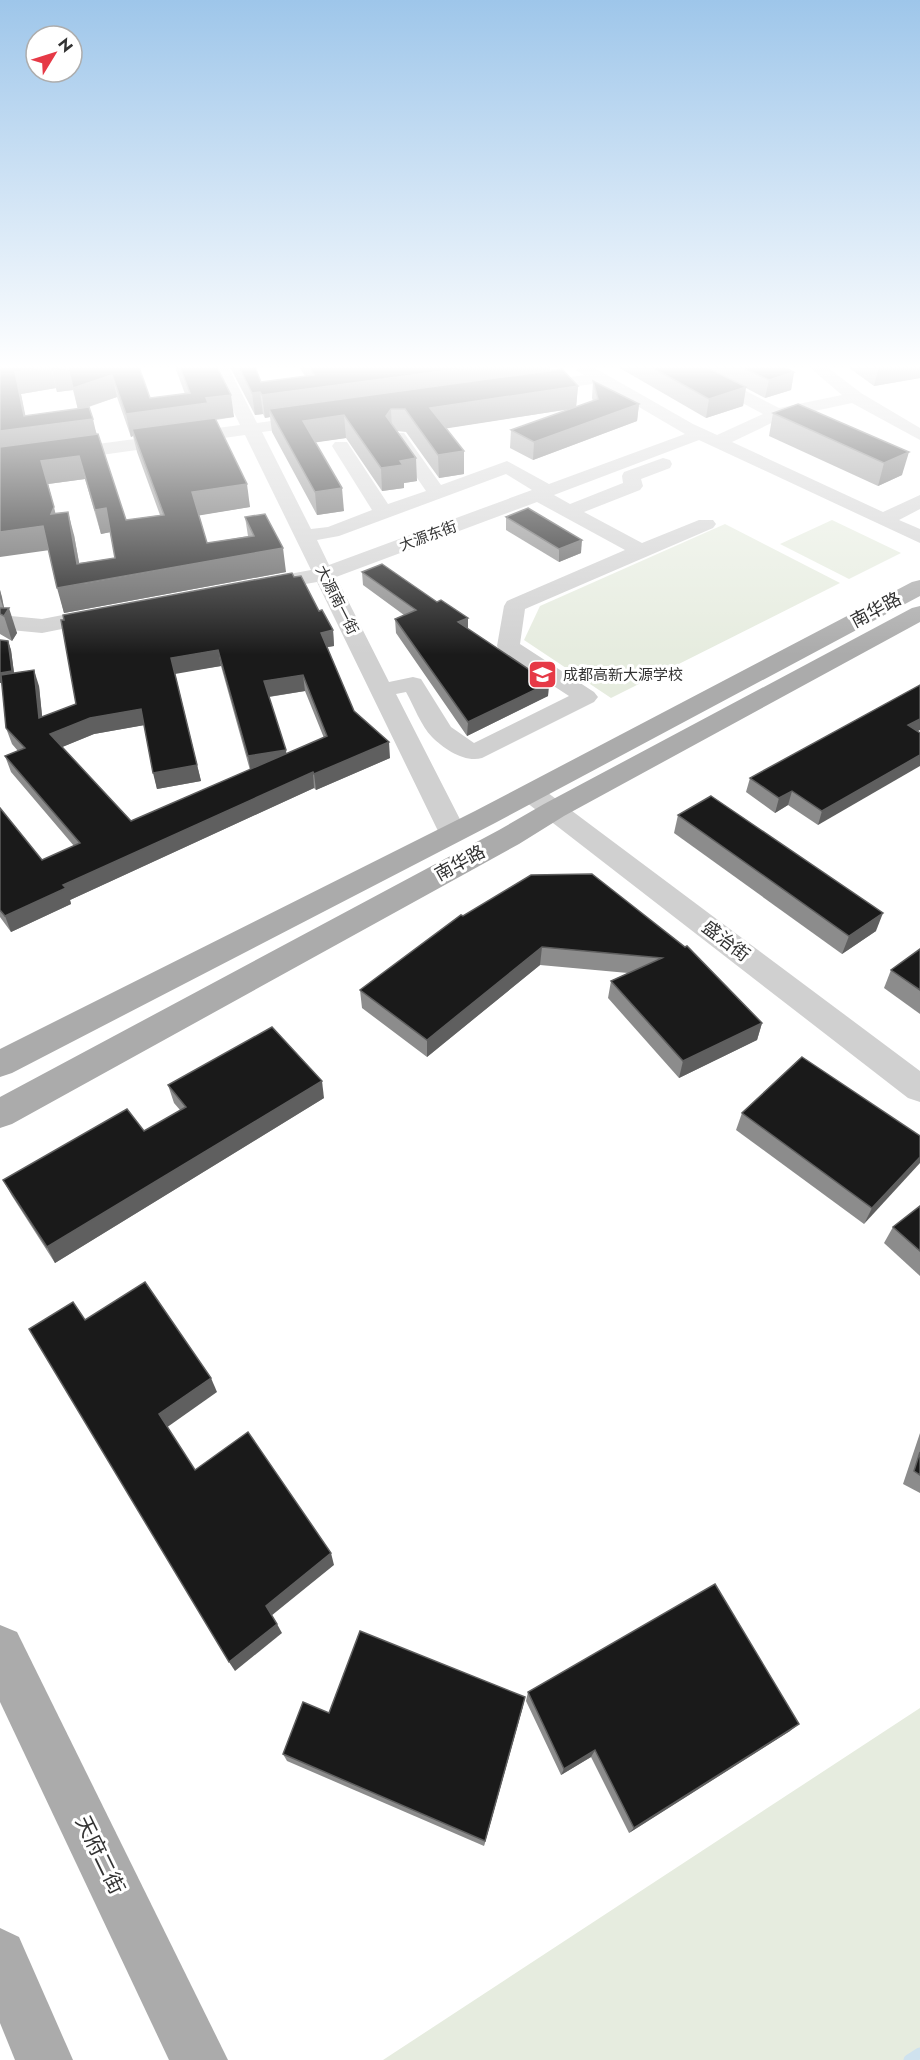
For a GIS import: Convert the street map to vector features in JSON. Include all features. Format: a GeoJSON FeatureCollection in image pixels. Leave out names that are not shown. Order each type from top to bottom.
{"type":"FeatureCollection","features":[{"type":"Feature","properties":{"kind":"main road","name":"南华路"},"geometry":{"type":"LineString","coordinates":[[0,1114],[509,837],[543,801],[920,587]]}},
{"type":"Feature","properties":{"kind":"main road","name":"南华路"},"geometry":{"type":"LineString","coordinates":[[0,1064],[453,833],[543,801],[920,613]]}},
{"type":"Feature","properties":{"kind":"main road","name":"天府二街"},"geometry":{"type":"LineString","coordinates":[[0,1649],[199,2060]]}},
{"type":"Feature","properties":{"kind":"main road"},"geometry":{"type":"LineString","coordinates":[[0,1956],[44,2060]]}},
{"type":"Feature","properties":{"kind":"street","name":"大源南一街"},"geometry":{"type":"LineString","coordinates":[[268,463],[453,833]]}},
{"type":"Feature","properties":{"kind":"street"},"geometry":{"type":"LineString","coordinates":[[352,463],[384,513]]}},
{"type":"Feature","properties":{"kind":"street"},"geometry":{"type":"LineString","coordinates":[[416,463],[437,493]]}},
{"type":"Feature","properties":{"kind":"street","name":"大源东街"},"geometry":{"type":"LineString","coordinates":[[242,589],[324,574],[622,463]]}},
{"type":"Feature","properties":{"kind":"street"},"geometry":{"type":"LineString","coordinates":[[569,511],[633,486],[631,476],[665,463]]}},
{"type":"Feature","properties":{"kind":"street"},"geometry":{"type":"LineString","coordinates":[[763,463],[920,537]]}},
{"type":"Feature","properties":{"kind":"street"},"geometry":{"type":"LineString","coordinates":[[305,536],[332,532],[507,467],[569,511],[641,551]]}},
{"type":"Feature","properties":{"kind":"street"},"geometry":{"type":"LineString","coordinates":[[780,495],[805,483]]}},
{"type":"Feature","properties":{"kind":"street"},"geometry":{"type":"LineString","coordinates":[[883,520],[920,501]]}},
{"type":"Feature","properties":{"kind":"street"},"geometry":{"type":"LineString","coordinates":[[382,690],[413,684],[441,732],[473,753],[586,697],[508,646],[515,606],[706,524]]}},
{"type":"Feature","properties":{"kind":"street"},"geometry":{"type":"LineString","coordinates":[[0,622],[42,626],[124,611]]}},
{"type":"Feature","properties":{"kind":"street","name":"盛治街"},"geometry":{"type":"LineString","coordinates":[[543,801],[920,1089]]}},
{"type":"Feature","properties":{"kind":"shaded area"},"geometry":{"type":"Polygon","coordinates":[[[832,520],[901,553],[849,579],[780,544],[832,520]]]}},
{"type":"Feature","properties":{"kind":"shaded area"},"geometry":{"type":"Polygon","coordinates":[[[725,524],[840,583],[611,698],[524,640],[540,606],[725,524]]]}},
{"type":"Feature","properties":{"kind":"shaded area"},"geometry":{"type":"Polygon","coordinates":[[[920,1708],[920,2060],[383,2060],[920,1708]]]}},
{"type":"Feature","properties":{"kind":"building"},"geometry":{"type":"Polygon","coordinates":[[[0,463],[42,463],[54,507],[51,514],[68,512],[77,564],[115,558],[106,508],[95,510],[81,463],[107,463],[126,520],[164,515],[145,463],[237,463],[247,484],[192,492],[207,543],[254,536],[245,517],[265,514],[283,548],[57,588],[43,526],[0,532],[0,463]]]}},
{"type":"Feature","properties":{"kind":"building"},"geometry":{"type":"Polygon","coordinates":[[[299,463],[328,463],[342,488],[315,492],[299,463]]]}},
{"type":"Feature","properties":{"kind":"building"},"geometry":{"type":"Polygon","coordinates":[[[378,463],[403,465],[381,468],[378,463]]]}},
{"type":"Feature","properties":{"kind":"building"},"geometry":{"type":"Polygon","coordinates":[[[528,508],[582,540],[559,549],[506,517],[528,508]]]}},
{"type":"Feature","properties":{"kind":"building"},"geometry":{"type":"Polygon","coordinates":[[[382,564],[437,602],[441,600],[468,618],[458,622],[549,683],[468,722],[395,619],[416,610],[362,572],[382,564]]]}},
{"type":"Feature","properties":{"kind":"building"},"geometry":{"type":"Polygon","coordinates":[[[292,573],[294,577],[301,576],[319,611],[322,610],[333,630],[321,633],[354,711],[389,742],[314,774],[313,772],[63,885],[66,888],[5,916],[0,910],[0,808],[42,860],[80,843],[5,756],[25,748],[6,728],[1,675],[34,670],[39,718],[76,704],[61,620],[64,620],[63,615],[292,573]],[[218,650],[171,658],[197,765],[153,773],[141,709],[90,718],[50,734],[131,821],[327,736],[303,675],[264,681],[286,750],[248,756],[218,650]]]}},
{"type":"Feature","properties":{"kind":"building"},"geometry":{"type":"Polygon","coordinates":[[[0,608],[9,608],[4,616],[0,614],[0,608]]]}},
{"type":"Feature","properties":{"kind":"building"},"geometry":{"type":"Polygon","coordinates":[[[0,640],[8,641],[12,671],[0,673],[0,640]]]}},
{"type":"Feature","properties":{"kind":"building"},"geometry":{"type":"Polygon","coordinates":[[[920,685],[920,719],[908,725],[920,733],[920,755],[822,811],[792,791],[779,798],[750,778],[920,685]]]}},
{"type":"Feature","properties":{"kind":"building"},"geometry":{"type":"Polygon","coordinates":[[[711,796],[883,913],[849,936],[678,815],[711,796]]]}},
{"type":"Feature","properties":{"kind":"building"},"geometry":{"type":"Polygon","coordinates":[[[592,874],[685,947],[687,946],[762,1023],[683,1061],[611,981],[662,958],[542,947],[427,1040],[360,990],[461,915],[463,916],[531,875],[592,874]]]}},
{"type":"Feature","properties":{"kind":"building"},"geometry":{"type":"Polygon","coordinates":[[[920,949],[920,990],[891,970],[920,949]]]}},
{"type":"Feature","properties":{"kind":"building"},"geometry":{"type":"Polygon","coordinates":[[[272,1027],[322,1081],[47,1247],[3,1180],[127,1109],[144,1131],[186,1107],[168,1085],[272,1027]]]}},
{"type":"Feature","properties":{"kind":"building"},"geometry":{"type":"Polygon","coordinates":[[[802,1057],[920,1136],[920,1157],[872,1208],[742,1113],[802,1057]]]}},
{"type":"Feature","properties":{"kind":"building"},"geometry":{"type":"Polygon","coordinates":[[[920,1206],[920,1251],[893,1227],[920,1206]]]}},
{"type":"Feature","properties":{"kind":"building"},"geometry":{"type":"Polygon","coordinates":[[[145,1282],[211,1378],[159,1414],[195,1470],[248,1432],[331,1553],[266,1606],[277,1624],[229,1662],[29,1329],[73,1302],[85,1320],[145,1282]]]}},
{"type":"Feature","properties":{"kind":"building"},"geometry":{"type":"Polygon","coordinates":[[[920,1452],[920,1475],[914,1471],[920,1452]]]}},
{"type":"Feature","properties":{"kind":"building"},"geometry":{"type":"Polygon","coordinates":[[[715,1584],[799,1724],[634,1828],[595,1750],[564,1769],[528,1692],[715,1584]]]}},
{"type":"Feature","properties":{"kind":"building"},"geometry":{"type":"Polygon","coordinates":[[[360,1631],[525,1697],[485,1841],[283,1754],[303,1702],[329,1713],[360,1631]]]}},
{"type":"Feature","properties":{"kind":"waterway"},"geometry":{"type":"LineString","coordinates":[[909,2060],[920,2053]]}},
{"type":"Feature","properties":{"kind":"place","name":"成都高新大源学校"},"geometry":{"type":"Point","coordinates":[542,675]}}]}
